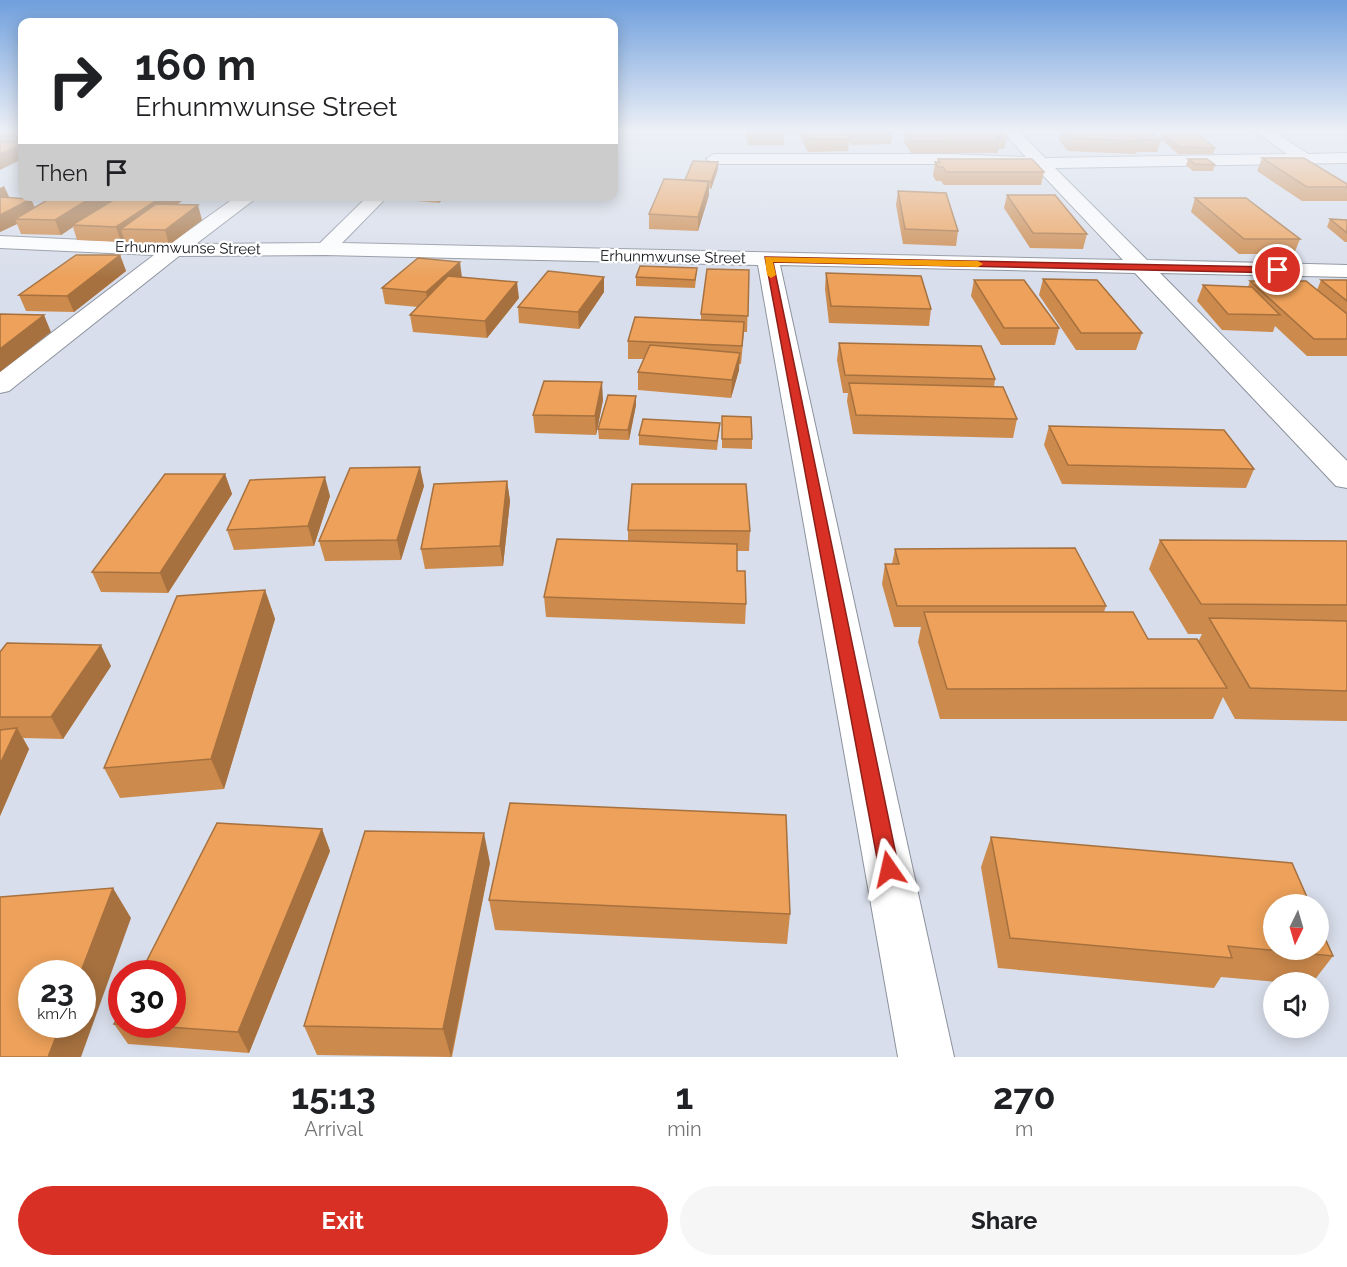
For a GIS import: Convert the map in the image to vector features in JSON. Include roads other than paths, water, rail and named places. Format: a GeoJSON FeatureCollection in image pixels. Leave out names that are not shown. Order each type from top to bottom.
{"type":"FeatureCollection","features":[{"type":"Feature","properties":{"kind":"street"},"geometry":{"type":"LineString","coordinates":[[1058,179],[1140,268],[1347,479]]}},
{"type":"Feature","properties":{"kind":"street"},"geometry":{"type":"LineString","coordinates":[[0,385],[174,250],[243,201]]}},
{"type":"Feature","properties":{"kind":"street"},"geometry":{"type":"LineString","coordinates":[[325,249],[366,202]]}},
{"type":"Feature","properties":{"kind":"street","name":"Erhunmwunse Street"},"geometry":{"type":"LineString","coordinates":[[0,242],[174,250],[325,249],[1347,271]]}},
{"type":"Feature","properties":{"kind":"street"},"geometry":{"type":"LineString","coordinates":[[768,259],[926,1057]]}}]}
